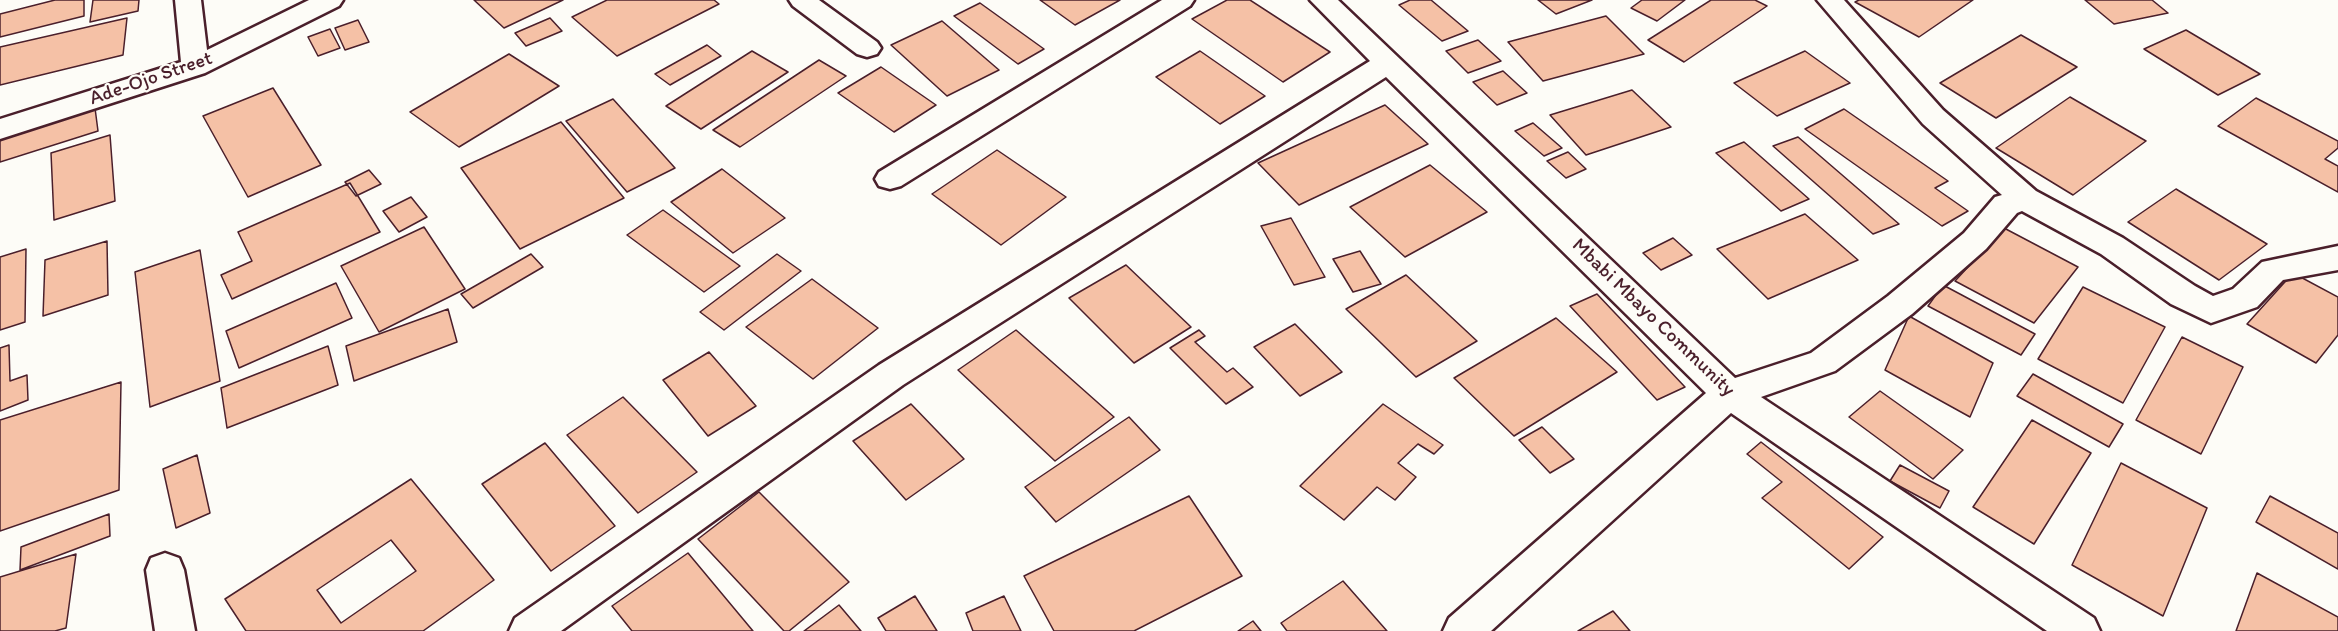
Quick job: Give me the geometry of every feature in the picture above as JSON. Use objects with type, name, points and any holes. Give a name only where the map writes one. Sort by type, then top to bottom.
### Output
[{"type":"street","points":[[188,0],[195,67]]},
{"type":"street","name":"Ade-Ojo Street","points":[[0,129],[195,67],[330,0]]},
{"type":"street","points":[[802,0],[867,48]]},
{"type":"street","points":[[890,179],[1181,0]]},
{"type":"street","name":"Mbabi Mbayo Community","points":[[1323,0],[1729,394],[2080,631]]},
{"type":"street","points":[[1830,0],[1933,117],[2025,199],[2112,246],[2183,295],[2211,310],[2245,298],[2273,270],[2338,258]]},
{"type":"street","points":[[529,631],[891,375],[1389,62]]},
{"type":"street","points":[[1462,631],[1729,394],[1823,362],[1908,298],[1975,241],[2006,205],[2025,199]]},
{"type":"street","points":[[165,570],[174,631]]},
{"type":"building","points":[[55,0],[84,0],[84,16],[0,37],[0,14]]},
{"type":"building","points":[[93,0],[139,0],[138,11],[90,22]]},
{"type":"building","points":[[474,0],[563,0],[504,28]]},
{"type":"building","points":[[607,0],[714,0],[719,4],[617,56],[572,17]]},
{"type":"building","points":[[1040,0],[1120,0],[1075,25]]},
{"type":"building","points":[[1227,0],[1250,0],[1330,52],[1283,82],[1192,19]]},
{"type":"building","points":[[1410,0],[1431,0],[1468,31],[1442,41],[1399,5]]},
{"type":"building","points":[[1538,0],[1592,0],[1556,14]]},
{"type":"building","points":[[1642,0],[1685,0],[1657,21],[1631,8]]},
{"type":"building","points":[[1711,0],[1755,0],[1767,6],[1684,62],[1648,40]]},
{"type":"building","points":[[1859,0],[1973,0],[1919,37],[1855,2]]},
{"type":"building","points":[[2085,0],[2152,0],[2168,13],[2114,24]]},
{"type":"building","points":[[980,3],[1044,49],[1018,64],[954,16]]},
{"type":"building","points":[[1606,16],[1644,54],[1543,81],[1508,42]]},
{"type":"building","points":[[127,18],[123,55],[0,85],[0,47]]},
{"type":"building","points":[[550,18],[562,31],[526,46],[515,33]]},
{"type":"building","points":[[358,20],[369,42],[345,50],[335,28]]},
{"type":"building","points":[[942,21],[999,70],[947,96],[891,45]]},
{"type":"building","points":[[330,29],[340,48],[318,56],[308,37]]},
{"type":"building","points":[[2186,30],[2260,74],[2218,95],[2144,49]]},
{"type":"building","points":[[2021,35],[2077,67],[1996,118],[1940,83]]},
{"type":"building","points":[[1478,40],[1501,61],[1468,73],[1446,51]]},
{"type":"building","points":[[707,45],[721,56],[670,85],[655,74]]},
{"type":"building","points":[[752,51],[788,72],[701,129],[666,106]]},
{"type":"building","points":[[1200,51],[1265,96],[1220,124],[1156,77]]},
{"type":"building","points":[[1805,51],[1850,83],[1777,116],[1734,83]]},
{"type":"building","points":[[509,54],[559,86],[459,147],[410,112]]},
{"type":"building","points":[[819,60],[846,76],[740,147],[713,130]]},
{"type":"building","points":[[881,67],[936,105],[894,132],[838,93]]},
{"type":"building","points":[[1503,71],[1527,93],[1497,105],[1473,82]]},
{"type":"building","points":[[273,88],[321,165],[248,197],[203,116]]},
{"type":"building","points":[[1632,90],[1671,127],[1586,155],[1550,115]]},
{"type":"building","points":[[2070,97],[2146,141],[2073,195],[1996,148]]},
{"type":"building","points":[[2256,98],[2338,141],[2338,148],[2325,159],[2338,166],[2338,192],[2218,126]]},
{"type":"building","points":[[613,99],[675,168],[627,192],[566,121]]},
{"type":"building","points":[[1385,105],[1428,144],[1299,205],[1258,163]]},
{"type":"building","points":[[95,108],[98,131],[0,162],[0,137]]},
{"type":"building","points":[[1844,109],[1948,181],[1935,188],[1968,211],[1942,226],[1805,129]]},
{"type":"building","points":[[561,122],[624,198],[520,249],[461,168]]},
{"type":"building","points":[[1533,123],[1562,148],[1544,156],[1515,131]]},
{"type":"building","points":[[110,135],[115,201],[54,220],[51,153]]},
{"type":"building","points":[[1798,137],[1899,224],[1873,234],[1773,146]]},
{"type":"building","points":[[1744,142],[1809,199],[1781,211],[1716,153]]},
{"type":"building","points":[[997,150],[1066,197],[1001,245],[932,194]]},
{"type":"building","points":[[1568,152],[1586,169],[1566,178],[1547,161]]},
{"type":"building","points":[[1430,165],[1487,212],[1405,257],[1350,207]]},
{"type":"building","points":[[722,169],[785,218],[733,253],[671,202]]},
{"type":"building","points":[[369,170],[381,184],[356,196],[345,182]]},
{"type":"building","points":[[350,183],[380,232],[232,299],[221,275],[252,261],[238,232]]},
{"type":"building","points":[[2176,189],[2267,244],[2219,280],[2128,222]]},
{"type":"building","points":[[411,197],[427,217],[399,232],[383,211]]},
{"type":"building","points":[[663,210],[740,266],[704,292],[627,235]]},
{"type":"building","points":[[1805,214],[1858,260],[1768,299],[1717,249]]},
{"type":"building","points":[[1291,218],[1325,277],[1294,285],[1261,226]]},
{"type":"building","points":[[424,227],[465,289],[379,332],[341,266]]},
{"type":"building","points":[[2004,228],[2078,267],[2034,323],[1955,281]]},
{"type":"building","points":[[1673,238],[1692,255],[1661,270],[1643,253]]},
{"type":"building","points":[[107,241],[108,295],[43,316],[45,260]]},
{"type":"building","points":[[26,249],[25,322],[0,330],[0,257]]},
{"type":"building","points":[[200,250],[220,381],[150,407],[135,272]]},
{"type":"building","points":[[1360,251],[1381,284],[1353,292],[1333,259]]},
{"type":"building","points":[[531,254],[543,267],[473,308],[461,294]]},
{"type":"building","points":[[777,254],[801,271],[724,330],[700,312]]},
{"type":"building","points":[[1126,265],[1191,327],[1134,363],[1069,298]]},
{"type":"building","points":[[2293,273],[2338,297],[2338,335],[2316,363],[2247,324]]},
{"type":"building","points":[[1406,275],[1477,341],[1416,377],[1346,309]]},
{"type":"building","points":[[812,279],[878,328],[813,379],[746,327]]},
{"type":"building","points":[[336,283],[352,318],[239,368],[226,331]]},
{"type":"building","points":[[1943,285],[2035,334],[2021,355],[1928,306]]},
{"type":"building","points":[[2083,287],[2165,327],[2123,403],[2038,359]]},
{"type":"building","points":[[1597,294],[1685,387],[1657,400],[1570,306]]},
{"type":"building","points":[[448,309],[457,342],[354,381],[346,346]]},
{"type":"building","points":[[1909,316],[1993,363],[1970,417],[1885,370]]},
{"type":"building","points":[[1556,318],[1617,372],[1514,436],[1454,378]]},
{"type":"building","points":[[1295,324],[1342,372],[1300,396],[1254,347]]},
{"type":"building","points":[[1016,330],[1114,417],[1055,461],[958,370]]},
{"type":"building","points":[[1199,330],[1205,336],[1195,342],[1227,372],[1233,368],[1253,387],[1226,404],[1170,348]]},
{"type":"building","points":[[2182,337],[2243,367],[2201,454],[2136,420]]},
{"type":"building","points":[[9,345],[10,381],[27,375],[28,400],[0,411],[0,348]]},
{"type":"building","points":[[328,346],[338,385],[227,428],[221,388]]},
{"type":"building","points":[[709,352],[756,406],[708,436],[663,380]]},
{"type":"building","points":[[2033,374],[2123,424],[2109,447],[2017,396]]},
{"type":"building","points":[[121,382],[119,490],[0,531],[0,420]]},
{"type":"building","points":[[1880,391],[1963,450],[1933,479],[1849,417]]},
{"type":"building","points":[[623,397],[697,472],[638,513],[567,435]]},
{"type":"building","points":[[911,404],[964,459],[906,500],[853,441]]},
{"type":"building","points":[[1383,404],[1443,445],[1434,454],[1418,444],[1398,463],[1416,477],[1395,500],[1377,487],[1344,520],[1300,486]]},
{"type":"building","points":[[1129,417],[1160,450],[1056,522],[1025,487]]},
{"type":"building","points":[[2032,420],[2091,453],[2034,544],[1973,507]]},
{"type":"building","points":[[1542,427],[1574,459],[1550,473],[1519,440]]},
{"type":"building","points":[[1761,442],[1883,537],[1849,569],[1762,498],[1782,482],[1747,454]]},
{"type":"building","points":[[545,443],[615,526],[551,571],[482,484]]},
{"type":"building","points":[[197,455],[210,513],[176,528],[163,469]]},
{"type":"building","points":[[2121,463],[2207,508],[2163,616],[2072,565]]},
{"type":"building","points":[[1900,465],[1949,491],[1940,508],[1890,481]]},
{"type":"building","points":[[411,479],[494,580],[423,631],[246,631],[225,599]],"holes":[[[391,540],[416,571],[341,623],[317,590]]]},
{"type":"building","points":[[759,492],[849,582],[789,631],[784,631],[698,539]]},
{"type":"building","points":[[1189,496],[1242,576],[1134,631],[1054,631],[1024,576]]},
{"type":"building","points":[[2270,496],[2338,533],[2338,569],[2256,522]]},
{"type":"building","points":[[109,514],[110,536],[20,570],[21,547]]},
{"type":"building","points":[[688,553],[753,631],[632,631],[612,606]]},
{"type":"building","points":[[76,554],[66,628],[55,631],[0,631],[0,577]]},
{"type":"building","points":[[2257,573],[2338,617],[2338,631],[2236,631]]},
{"type":"building","points":[[1343,581],[1387,631],[1287,631],[1281,623]]},
{"type":"building","points":[[915,596],[937,631],[886,631],[878,618]]},
{"type":"building","points":[[1004,596],[1021,631],[973,631],[966,613]]},
{"type":"building","points":[[839,605],[861,631],[804,631]]},
{"type":"building","points":[[1613,611],[1630,631],[1578,631]]},
{"type":"building","points":[[1253,621],[1261,631],[1238,631]]}]
